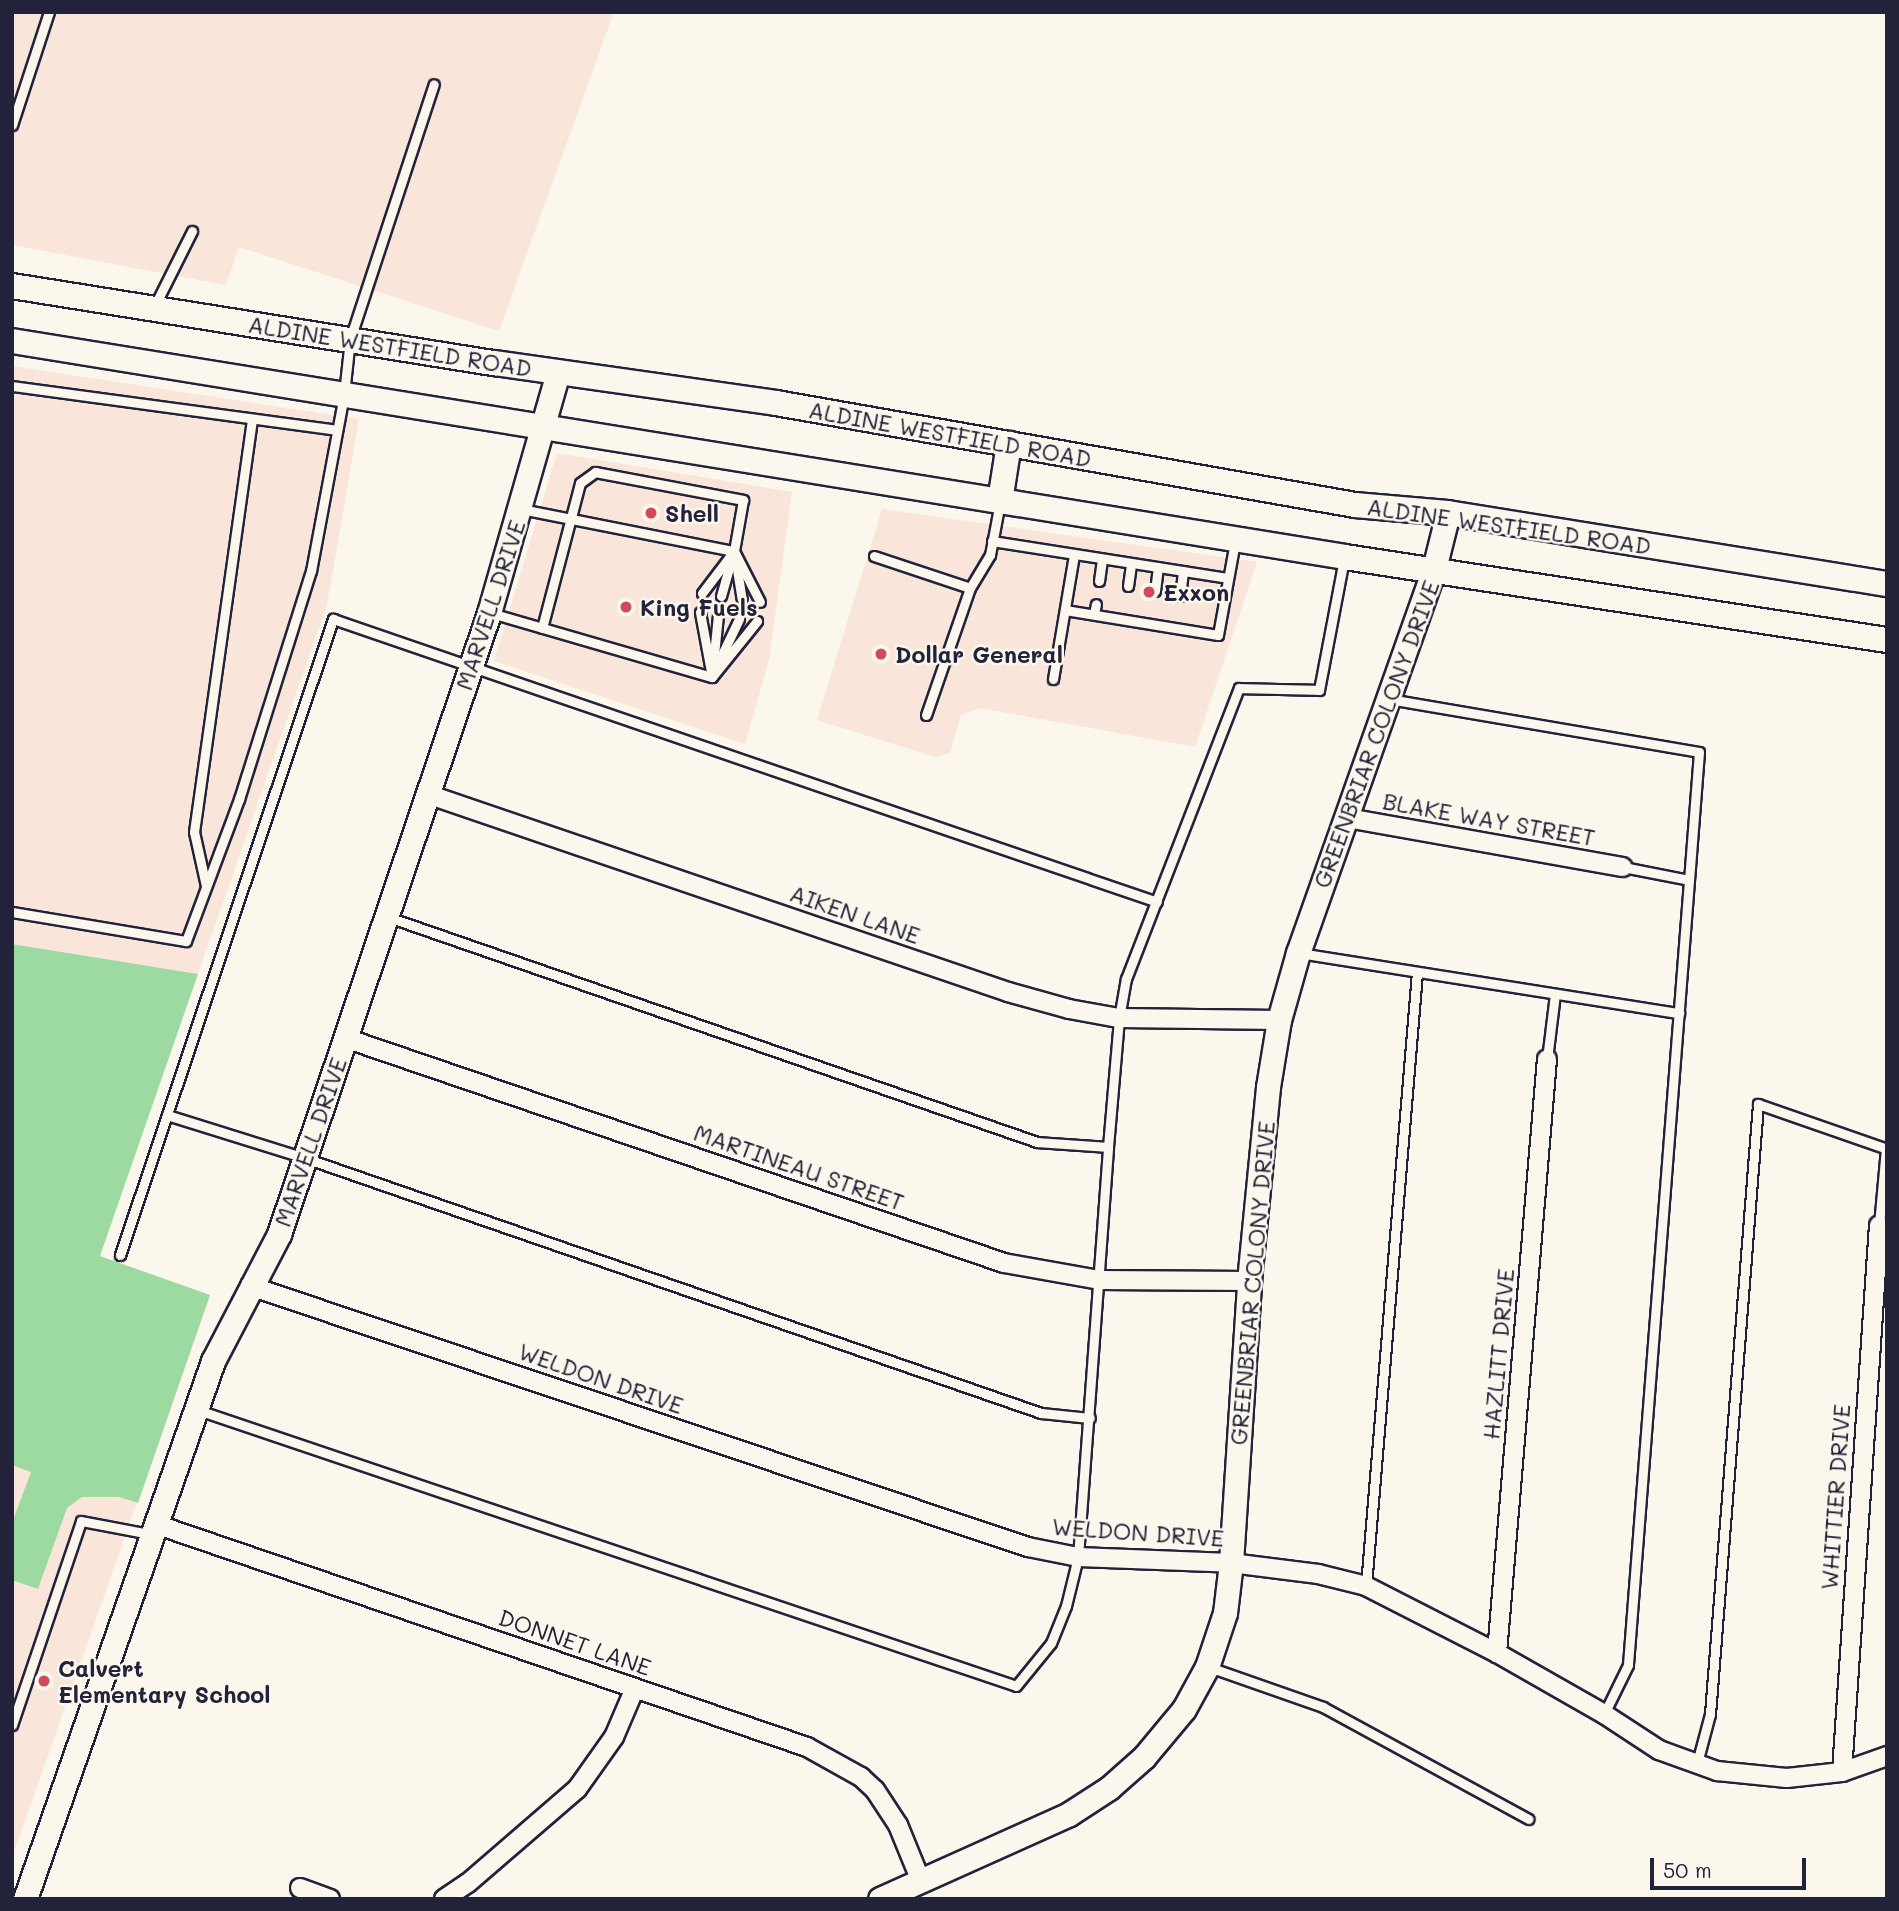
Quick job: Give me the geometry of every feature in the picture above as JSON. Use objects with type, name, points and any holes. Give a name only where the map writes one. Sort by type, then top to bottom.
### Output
[{"type":"main road","name":"ALDINE WESTFIELD ROAD","points":[[12,286],[558,372],[776,403],[1355,505],[1448,513],[1887,584]]},
{"type":"main road","points":[[12,341],[1345,557],[1887,640]]},
{"type":"main road","points":[[1000,500],[1009,444]]},
{"type":"street","name":"MARVELL DRIVE","points":[[25,1899],[213,1360],[279,1234],[489,613],[521,509],[558,372]]},
{"type":"street","name":"GREENBRIAR COLONY DRIVE","points":[[880,1899],[1069,1814],[1110,1788],[1144,1757],[1184,1709],[1207,1667],[1225,1613],[1231,1563],[1249,1281],[1268,1087],[1279,1020],[1298,953],[1434,569],[1448,513]]},
{"type":"street","name":"AIKEN LANE","points":[[427,794],[1008,992],[1069,1009],[1119,1018],[1279,1020]]},
{"type":"street","name":"BLAKE WAY STREET","points":[[1347,818],[1623,867]]},
{"type":"street","name":"MARTINEAU STREET","points":[[345,1038],[1004,1263],[1099,1280],[1249,1281]]},
{"type":"street","name":"HAZLITT DRIVE","points":[[1497,1654],[1548,1059]]},
{"type":"street","name":"WHITTIER DRIVE","points":[[1842,1772],[1879,1225]]},
{"type":"street","name":"WELDON DRIVE","points":[[250,1286],[1028,1547],[1078,1557],[1231,1563],[1318,1574],[1366,1586],[1497,1654],[1604,1714],[1659,1750],[1717,1770],[1787,1778],[1842,1772],[1887,1756]]},
{"type":"street","name":"DONNET LANE","points":[[153,1529],[807,1747],[860,1777],[887,1807],[920,1879]]},
{"type":"street","points":[[444,1899],[468,1883],[577,1789],[614,1737],[635,1688]]},
{"type":"street","points":[[300,1888],[330,1899]]},
{"type":"lane","points":[[12,125],[49,12]]},
{"type":"lane","points":[[12,912],[186,941],[239,799],[311,571],[344,394],[350,339],[434,83]]},
{"type":"lane","points":[[153,308],[192,231]]},
{"type":"lane","points":[[12,386],[337,430]]},
{"type":"lane","points":[[206,887],[194,832],[252,420]]},
{"type":"lane","points":[[541,628],[580,483],[595,472],[743,500],[734,551],[720,596]]},
{"type":"lane","points":[[926,715],[970,588],[990,555],[1000,500]]},
{"type":"lane","points":[[521,509],[734,551]]},
{"type":"lane","points":[[1065,610],[1124,614],[1175,623],[1217,635],[1236,539]]},
{"type":"lane","points":[[992,541],[1227,578]]},
{"type":"lane","points":[[702,593],[734,551]]},
{"type":"lane","points":[[734,551],[742,599]]},
{"type":"lane","points":[[734,551],[760,602]]},
{"type":"lane","points":[[1053,679],[1074,555]]},
{"type":"lane","points":[[874,556],[970,588]]},
{"type":"lane","points":[[197,1409],[1016,1686],[1051,1643],[1066,1606],[1078,1557],[1108,1147],[1119,1018],[1126,979],[1239,688],[1320,690],[1345,557]]},
{"type":"lane","points":[[1099,581],[1102,559]]},
{"type":"lane","points":[[1128,586],[1131,564]]},
{"type":"lane","points":[[1155,591],[1158,568]]},
{"type":"lane","points":[[1180,596],[1184,571]]},
{"type":"lane","points":[[1094,614],[1096,604]]},
{"type":"lane","points":[[699,612],[712,677]]},
{"type":"lane","points":[[489,613],[712,677]]},
{"type":"lane","points":[[712,677],[718,615]]},
{"type":"lane","points":[[120,1255],[333,619],[1157,902]]},
{"type":"lane","points":[[712,677],[739,619]]},
{"type":"lane","points":[[712,677],[757,621]]},
{"type":"lane","points":[[1389,699],[1699,752],[1628,1665],[1604,1714]]},
{"type":"lane","points":[[1623,867],[1689,880]]},
{"type":"lane","points":[[386,916],[1037,1142],[1108,1147]]},
{"type":"lane","points":[[1298,953],[1679,1013]]},
{"type":"lane","points":[[1366,1586],[1417,972]]},
{"type":"lane","points":[[1548,1059],[1555,994]]},
{"type":"lane","points":[[1697,1763],[1710,1714],[1758,1104],[1886,1149],[1879,1225]]},
{"type":"lane","points":[[167,1115],[305,1158],[1041,1413],[1090,1419]]},
{"type":"lane","points":[[12,1725],[81,1521],[153,1529]]},
{"type":"lane","points":[[1207,1667],[1323,1707],[1528,1819]]},
{"type":"shaded area","points":[[12,12],[614,12],[499,331],[239,247],[226,285],[12,245]]},
{"type":"shaded area","points":[[12,366],[359,419],[327,605],[198,974],[12,944]]},
{"type":"shaded area","points":[[557,453],[792,492],[769,660],[745,744],[494,661]]},
{"type":"shaded area","points":[[882,509],[1257,562],[1195,747],[980,708],[961,715],[950,753],[935,757],[817,720]]},
{"type":"shaded area","name":"Calvert Elementary School","points":[[12,1226],[210,1295],[12,1858]]},
{"type":"green space","points":[[12,944],[198,974],[100,1256],[210,1295],[138,1503],[119,1497],[82,1497],[67,1508],[38,1589],[12,1580],[12,1523],[31,1472],[12,1465]]},
{"type":"place","name":"Shell","points":[[651,513]]},
{"type":"place","name":"Exxon","points":[[1149,592]]},
{"type":"place","name":"King Fuels","points":[[626,607]]},
{"type":"place","name":"Dollar General","points":[[881,654]]},
{"type":"place","name":"Calvert Elementary School","points":[[44,1681]]}]
